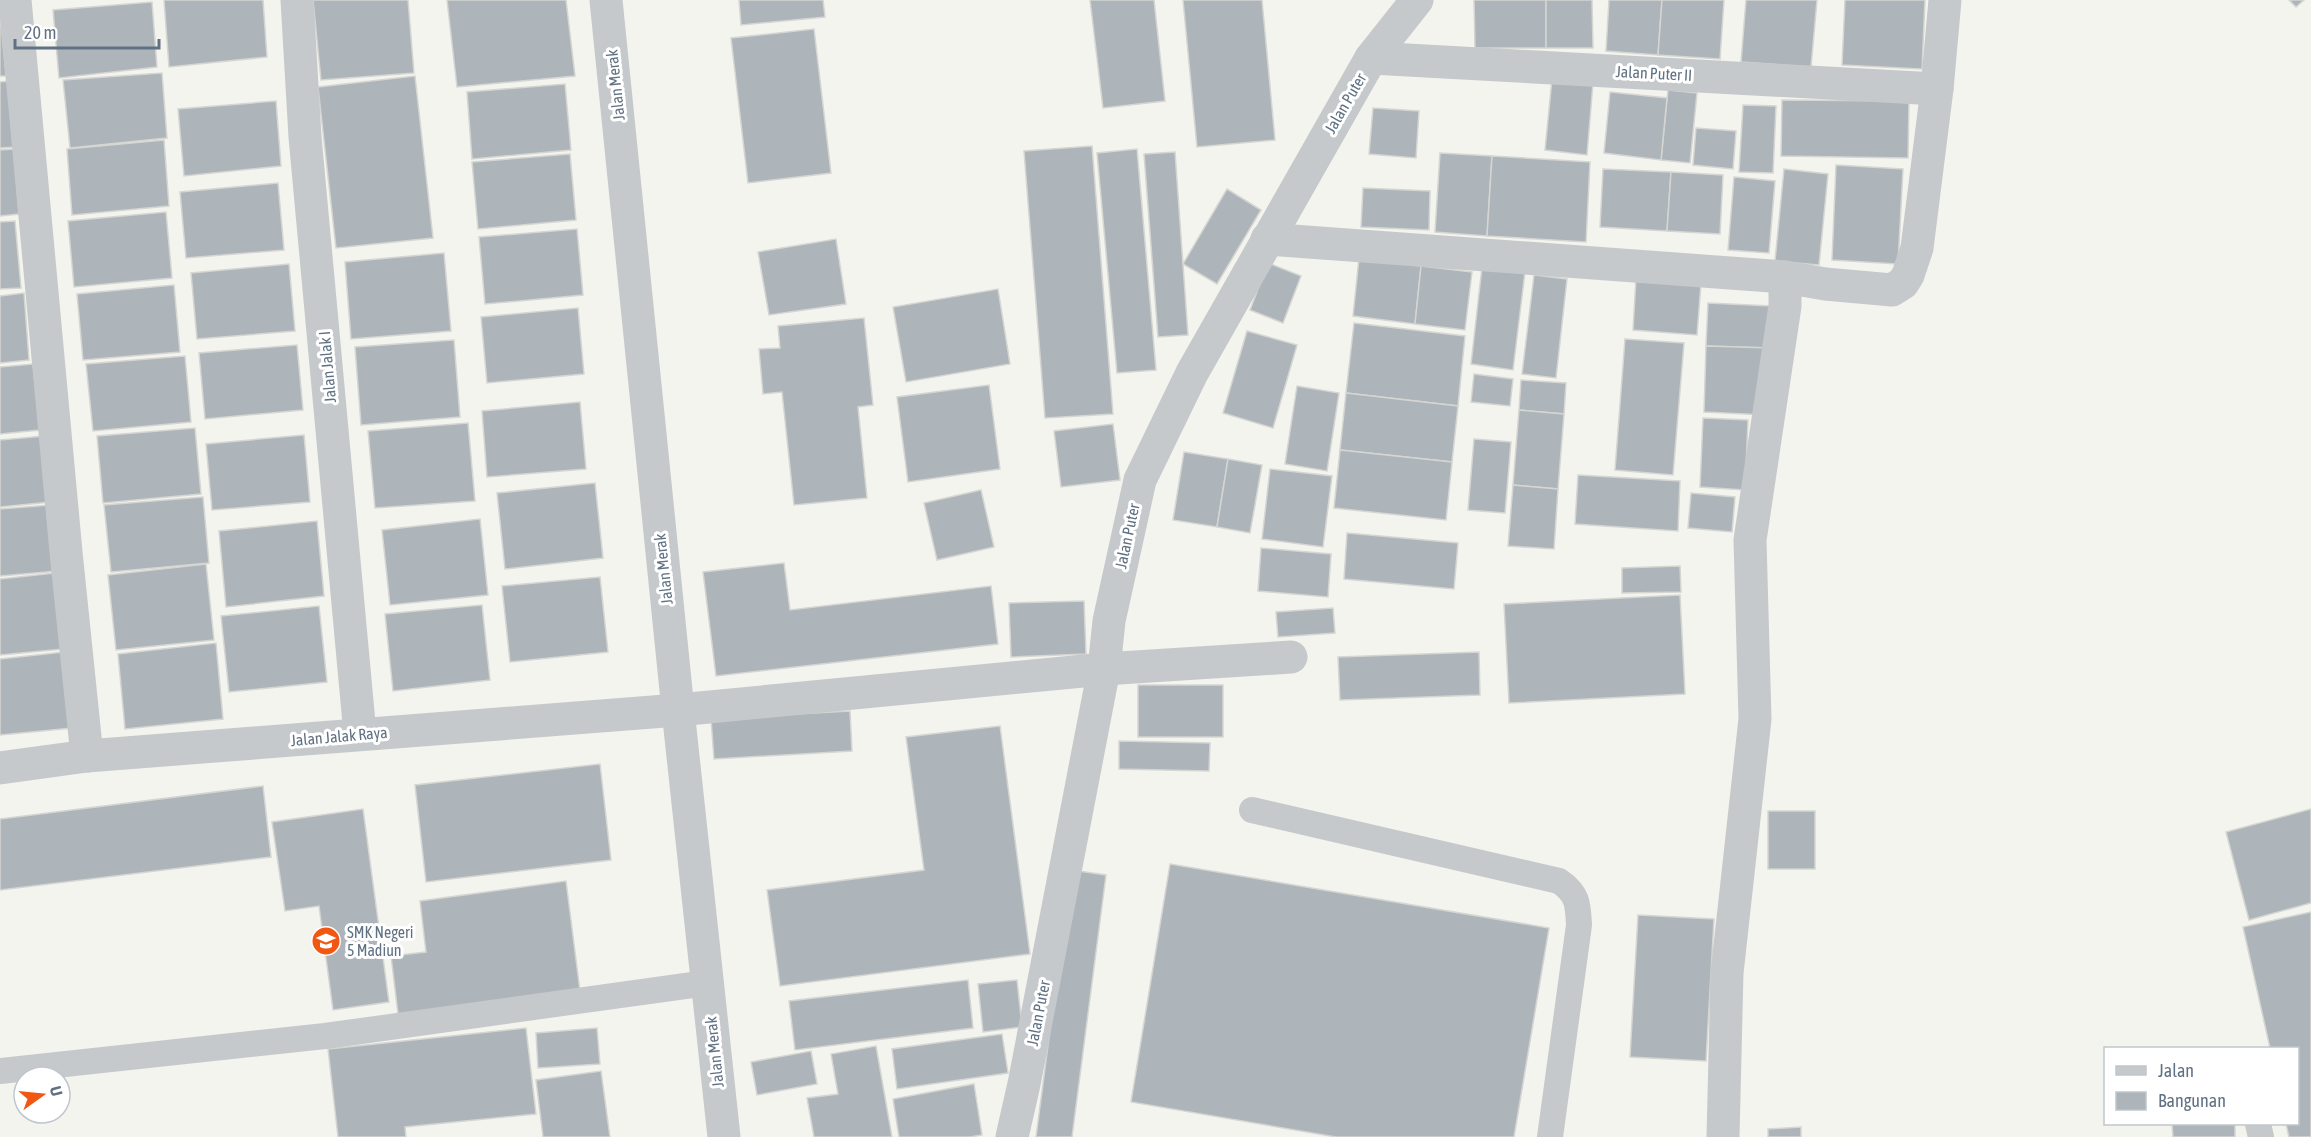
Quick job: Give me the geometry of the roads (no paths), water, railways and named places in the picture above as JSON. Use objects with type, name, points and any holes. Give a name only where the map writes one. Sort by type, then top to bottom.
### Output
[{"type":"street","points":[[15,0],[87,756]]},
{"type":"street","name":"Jalan Jalak I","points":[[297,0],[305,137],[360,734]]},
{"type":"street","name":"Jalan Merak","points":[[606,0],[724,1137]]},
{"type":"street","name":"Jalan Puter","points":[[1012,1137],[1104,669],[1109,621],[1140,480],[1192,373],[1371,58],[1417,0]]},
{"type":"street","points":[[1267,239],[1785,277],[1825,284],[1892,290],[1903,283],[1908,275],[1917,248],[1945,0]]},
{"type":"street","name":"Jalan Puter II","points":[[1371,58],[1936,89]]},
{"type":"street","points":[[1723,1137],[1727,973],[1755,719],[1750,540],[1785,306],[1785,277]]},
{"type":"street","name":"Jalan Jalak Raya","points":[[0,768],[87,756],[678,710],[1104,669],[1291,657]]},
{"type":"lane","points":[[1252,810],[1559,881],[1571,890],[1577,903],[1579,925],[1551,1137]]},
{"type":"lane","points":[[0,1071],[325,1036],[707,983]]},
{"type":"place","name":"SMK Negeri 5 Madiun","points":[[326,941]]}]
